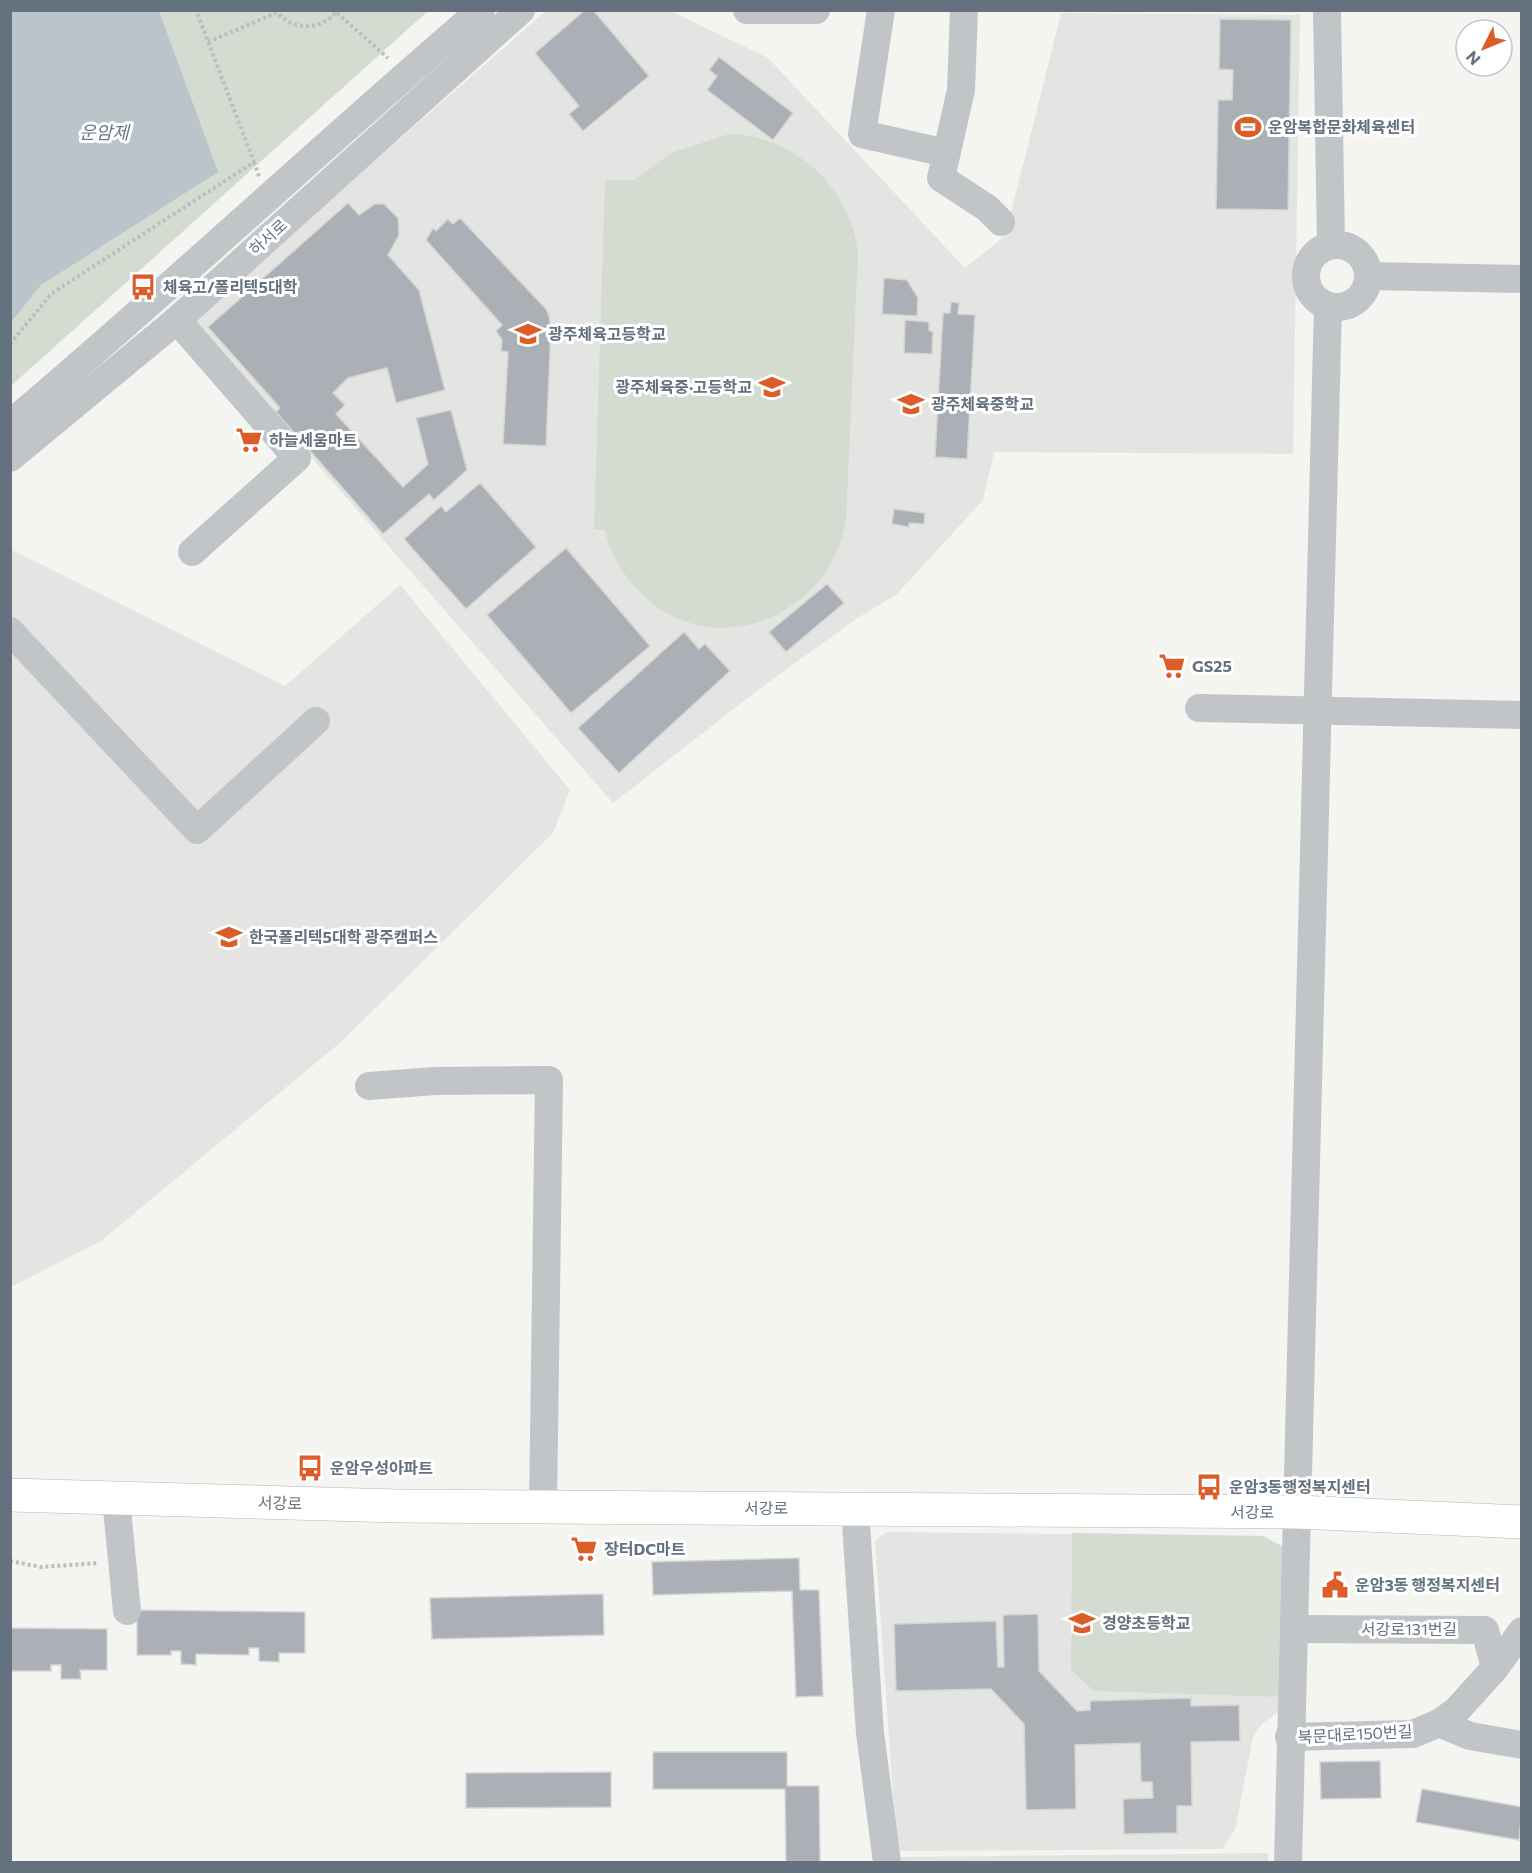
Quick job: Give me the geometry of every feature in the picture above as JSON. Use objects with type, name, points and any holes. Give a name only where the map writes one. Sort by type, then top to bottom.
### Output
[{"type":"main road","name":"서강로","points":[[10,1495],[543,1507],[1297,1512],[1521,1522]]},
{"type":"street","name":"하서로","points":[[10,424],[147,308],[378,99],[482,10]]},
{"type":"street","name":"하서로","points":[[10,458],[177,320],[521,10]]},
{"type":"street","points":[[747,10],[816,10]]},
{"type":"street","points":[[881,10],[862,134],[946,153]]},
{"type":"street","points":[[964,10],[961,90],[941,178],[987,208],[1001,222]]},
{"type":"street","points":[[1327,10],[1331,245]]},
{"type":"street","points":[[1331,245],[1347,246],[1357,251],[1364,259],[1368,276],[1365,290],[1359,299],[1339,308],[1328,306],[1311,294],[1306,272],[1316,253],[1331,245]]},
{"type":"street","points":[[1368,276],[1521,279]]},
{"type":"street","points":[[1288,1863],[1289,1737],[1294,1629],[1328,306]]},
{"type":"street","points":[[177,320],[297,458],[192,552]]},
{"type":"street","points":[[10,631],[197,830],[316,721]]},
{"type":"street","points":[[1199,708],[1521,716]]},
{"type":"street","points":[[369,1086],[435,1081],[549,1080],[543,1507]]},
{"type":"street","points":[[116,1499],[120,1561],[127,1611]]},
{"type":"street","points":[[855,1509],[870,1733],[887,1863]]},
{"type":"street","name":"서강로131번길","points":[[1294,1629],[1485,1630],[1495,1668]]},
{"type":"street","name":"북문대로150번길","points":[[1289,1737],[1413,1734],[1438,1723],[1456,1710],[1495,1668],[1521,1631]]},
{"type":"street","points":[[1438,1723],[1470,1737],[1521,1745]]},
{"type":"path","points":[[10,344],[51,294],[254,162],[196,10]]},
{"type":"path","points":[[208,42],[275,11],[292,25],[304,27],[316,26],[337,12],[388,58]]},
{"type":"path","points":[[10,1561],[41,1567],[120,1561]]},
{"type":"shaded area","points":[[11,11],[428,11],[11,386]]},
{"type":"shaded area","name":"광주체육중·고등학교","points":[[546,11],[671,11],[768,58],[965,268],[1005,236],[1061,13],[1300,15],[1293,454],[994,452],[983,500],[897,594],[856,619],[758,690],[613,803],[192,321]]},
{"type":"shaded area","points":[[729,134],[753,136],[775,144],[796,155],[815,169],[844,207],[853,230],[858,253],[846,521],[835,556],[815,585],[790,607],[760,622],[728,628],[695,624],[663,611],[634,586],[624,573],[612,553],[605,530],[594,529],[605,180],[635,180],[671,153]]},
{"type":"shaded area","name":"한국폴리텍5대학 광주캠퍼스","points":[[10,549],[285,686],[400,585],[570,790],[553,833],[342,1041],[101,1241],[11,1287]]},
{"type":"shaded area","name":"경양초등학교","points":[[886,1532],[1263,1536],[1287,1549],[1278,1712],[1262,1724],[1253,1737],[1235,1830],[1222,1849],[897,1851],[875,1541]]},
{"type":"shaded area","points":[[1072,1533],[1263,1536],[1287,1549],[1283,1697],[1094,1691],[1071,1670]]},
{"type":"shaded area","points":[[1268,1853],[1268,1862],[898,1862],[898,1857]]},
{"type":"water","name":"운암제","points":[[11,10],[159,11],[218,172],[41,285],[11,322]]},
{"type":"building","points":[[585,10],[593,10],[649,76],[583,131],[569,114],[579,106],[535,53]]},
{"type":"building","points":[[1220,19],[1291,20],[1288,210],[1216,209],[1218,100],[1232,100],[1233,70],[1219,69]]},
{"type":"building","points":[[719,57],[793,113],[773,140],[707,90],[717,76],[709,70]]},
{"type":"building","points":[[348,203],[359,215],[375,204],[384,204],[398,218],[399,235],[388,255],[419,290],[445,390],[396,403],[387,368],[348,378],[333,393],[345,405],[336,414],[403,487],[428,464],[416,418],[451,410],[467,470],[434,500],[429,494],[383,534],[276,412],[280,408],[208,327]]},
{"type":"building","points":[[460,218],[546,309],[549,316],[551,328],[546,446],[503,444],[508,352],[501,351],[502,340],[496,331],[502,325],[426,240],[433,228],[436,231],[448,219],[453,224]]},
{"type":"building","points":[[884,278],[907,280],[918,298],[917,316],[882,314]]},
{"type":"building","points":[[951,302],[959,303],[958,314],[975,315],[967,459],[935,457],[943,313],[950,313]]},
{"type":"building","points":[[905,320],[929,322],[929,330],[933,332],[932,354],[904,353]]},
{"type":"building","points":[[480,483],[536,547],[466,609],[404,539],[441,506],[446,512]]},
{"type":"building","points":[[894,509],[925,513],[924,524],[909,523],[909,527],[892,524]]},
{"type":"building","points":[[566,548],[650,646],[571,713],[487,615]]},
{"type":"building","points":[[827,584],[844,603],[786,652],[769,632]]},
{"type":"building","points":[[684,632],[699,649],[705,644],[730,671],[619,773],[578,728]]},
{"type":"building","points":[[799,1558],[800,1590],[819,1590],[823,1696],[796,1697],[792,1591],[653,1595],[652,1562]]},
{"type":"building","points":[[603,1594],[604,1635],[432,1639],[430,1598]]},
{"type":"building","points":[[137,1610],[305,1612],[305,1653],[279,1653],[279,1662],[259,1661],[259,1648],[249,1648],[249,1655],[196,1654],[196,1665],[181,1664],[181,1651],[171,1651],[171,1655],[137,1655]]},
{"type":"building","points":[[1038,1614],[1039,1671],[1077,1711],[1090,1710],[1090,1701],[1191,1698],[1191,1706],[1239,1705],[1240,1741],[1191,1742],[1192,1806],[1177,1806],[1177,1833],[1124,1834],[1123,1799],[1153,1798],[1152,1782],[1141,1782],[1140,1743],[1075,1745],[1076,1809],[1026,1810],[1024,1724],[991,1689],[896,1691],[894,1624],[996,1621],[998,1667],[1004,1667],[1003,1615]]},
{"type":"building","points":[[10,1628],[107,1629],[107,1670],[80,1670],[81,1679],[61,1679],[61,1665],[51,1665],[51,1671],[10,1671]]},
{"type":"building","points":[[653,1752],[787,1752],[787,1786],[819,1786],[820,1862],[786,1862],[785,1789],[653,1789]]},
{"type":"building","points":[[1380,1761],[1381,1798],[1321,1799],[1320,1762]]},
{"type":"building","points":[[611,1772],[611,1807],[466,1808],[466,1773]]},
{"type":"building","points":[[1422,1789],[1522,1807],[1519,1840],[1416,1822]]},
{"type":"place","name":"운암복합문화체육센터","points":[[1248,127]]},
{"type":"place","name":"체육고/폴리텍5대학","points":[[143,287]]},
{"type":"place","name":"광주체육고등학교","points":[[528,334]]},
{"type":"place","name":"광주체육중·고등학교","points":[[772,387]]},
{"type":"place","name":"광주체육중학교","points":[[911,404]]},
{"type":"place","name":"하늘세움마트","points":[[249,440]]},
{"type":"place","name":"GS25","points":[[1172,666]]},
{"type":"place","name":"한국폴리텍5대학 광주캠퍼스","points":[[229,937]]},
{"type":"place","name":"운암우성아파트","points":[[310,1468]]},
{"type":"place","name":"운암3동행정복지센터","points":[[1209,1487]]},
{"type":"place","name":"장터DC마트","points":[[584,1549]]},
{"type":"place","name":"운암3동 행정복지센터","points":[[1335,1585]]},
{"type":"place","name":"경양초등학교","points":[[1082,1623]]}]
